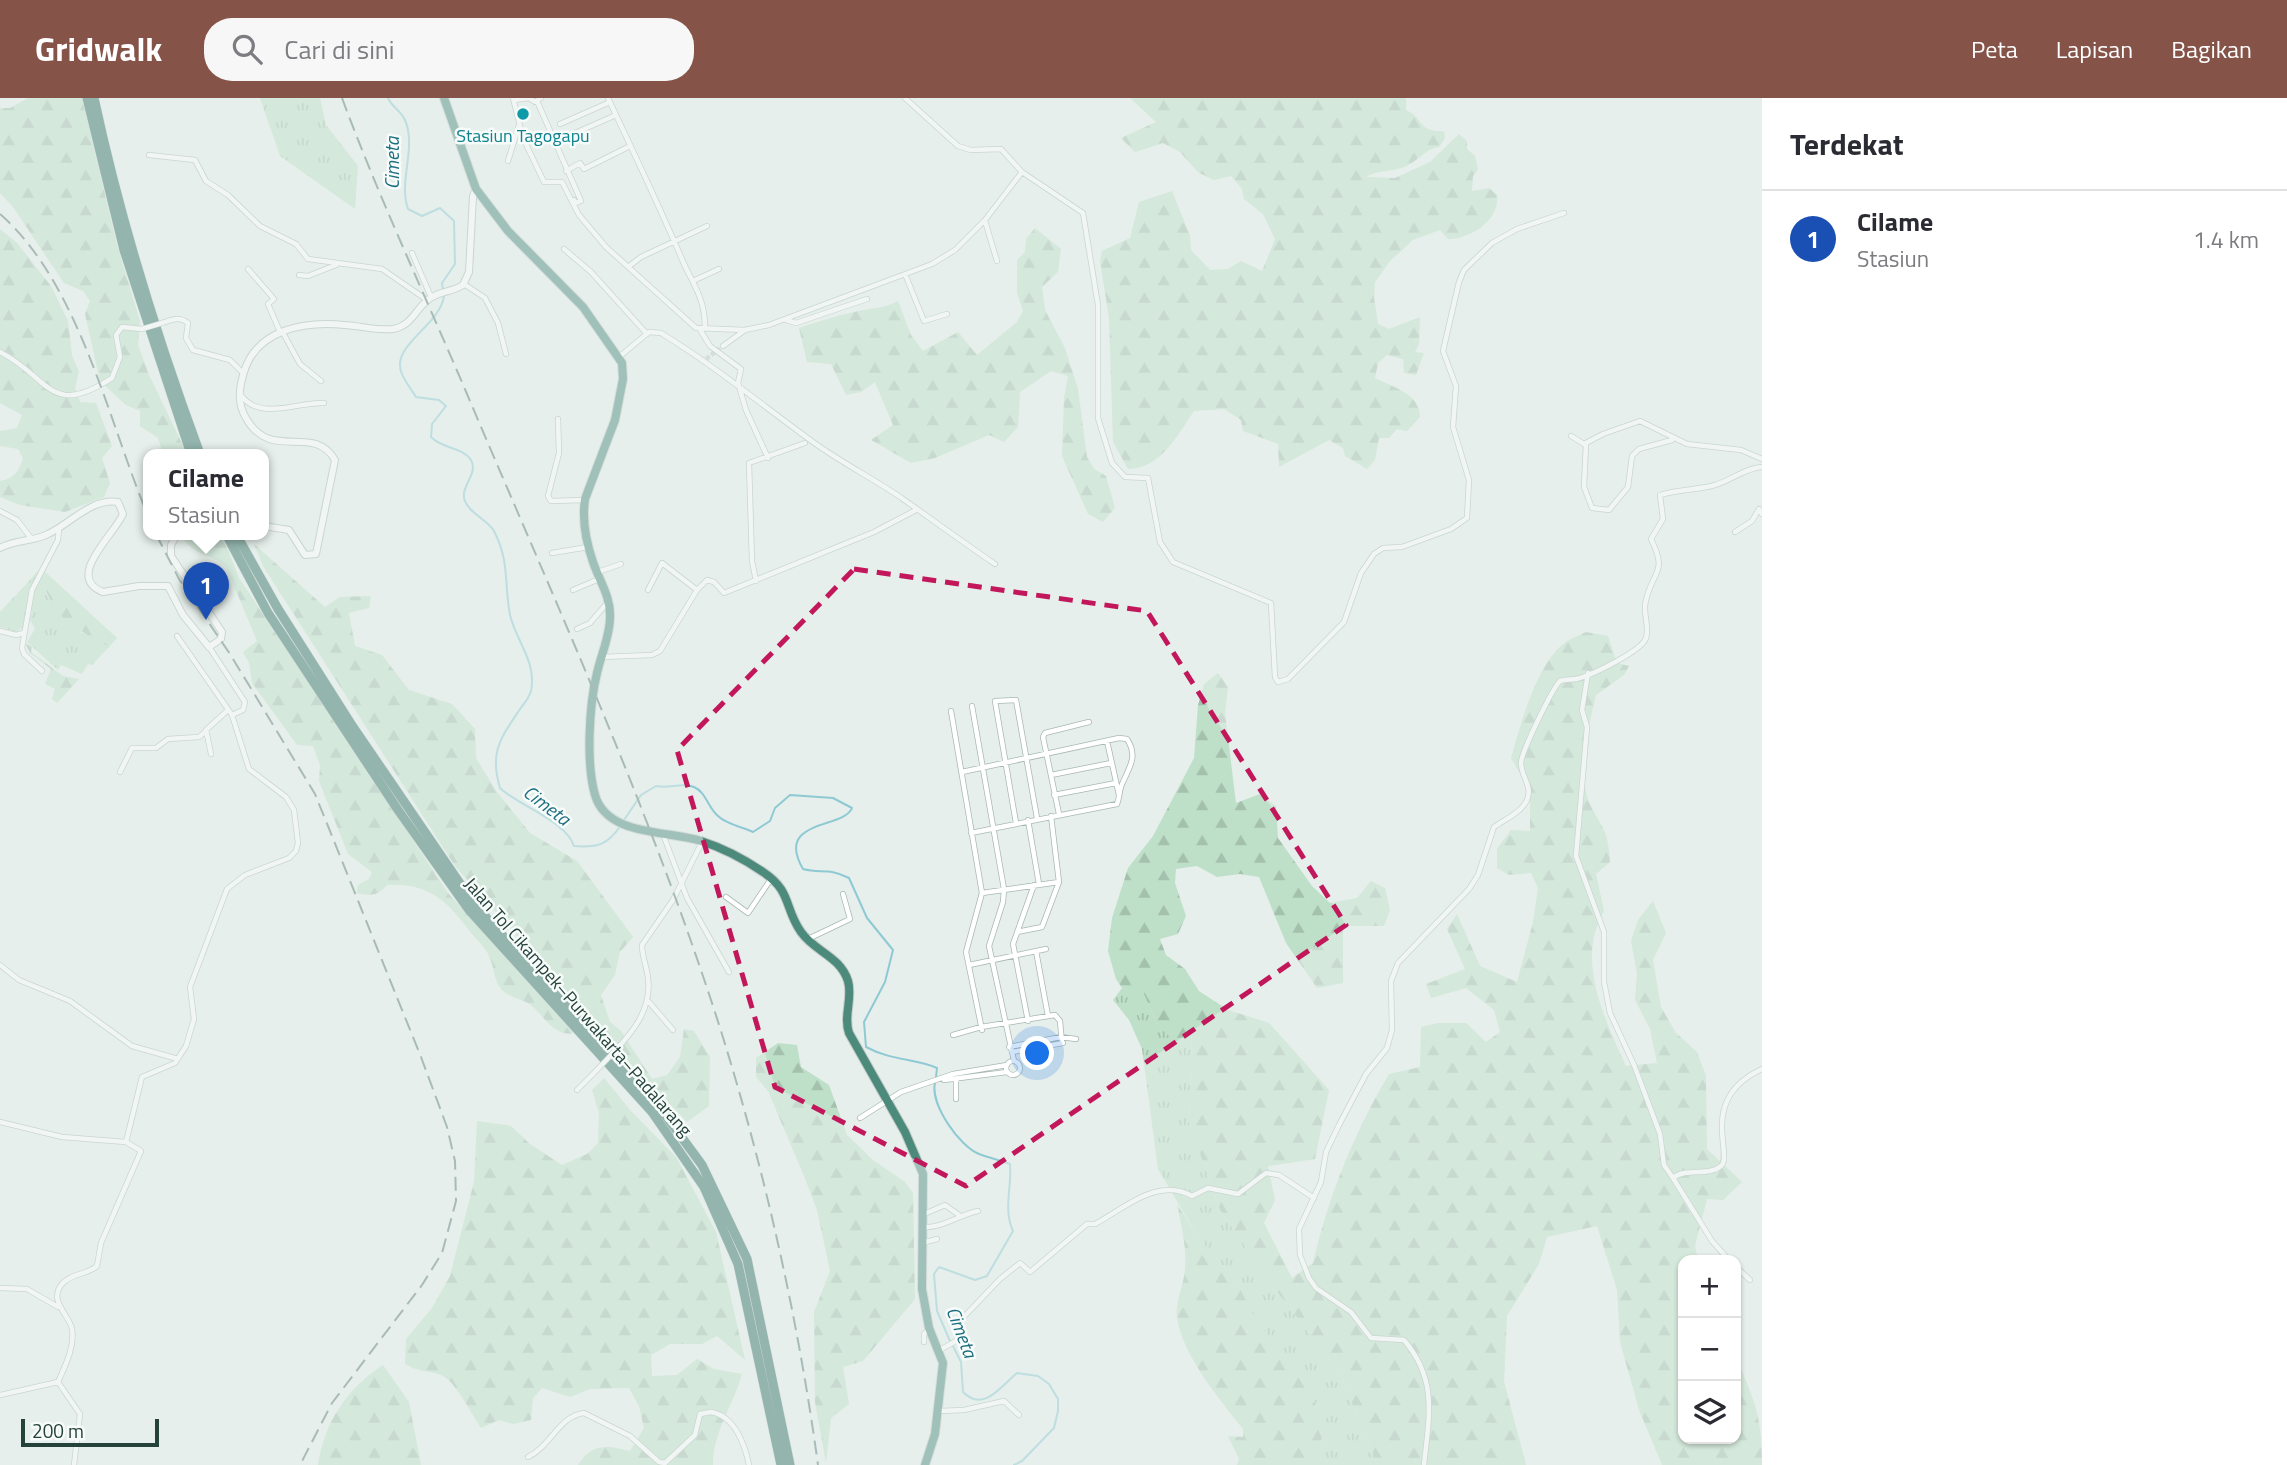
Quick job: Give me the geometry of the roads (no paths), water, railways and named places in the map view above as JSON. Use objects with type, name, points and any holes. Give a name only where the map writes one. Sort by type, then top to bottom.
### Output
[{"type":"highway","points":[[87,98],[124,250],[189,449]]},
{"type":"highway","points":[[94,98],[134,258],[173,382],[198,449]]},
{"type":"highway","points":[[444,98],[476,189],[508,231],[583,307],[619,357],[623,379],[615,420],[584,499],[583,518],[611,618],[592,702],[593,786],[598,803],[616,819],[634,828],[702,841],[740,858],[772,878],[787,895],[796,923],[807,939],[834,959],[845,974],[850,994],[847,1028],[921,1167],[922,1289],[929,1328],[943,1363],[939,1411],[925,1465]]},
{"type":"highway","name":"Jalan Tol Cikampek–Purwakarta–Padalarang","points":[[229,540],[268,613],[398,810],[469,910],[652,1112],[695,1171],[732,1246],[761,1339],[790,1465]]},
{"type":"highway","name":"Jalan Tol Cikampek–Purwakarta–Padalarang","points":[[239,540],[278,609],[351,724],[474,904],[666,1116],[702,1165],[747,1259],[781,1465]]},
{"type":"street","points":[[905,98],[955,144],[971,150],[1001,149],[1022,172],[1074,205],[1085,216],[1098,305],[1098,418],[1112,463],[1118,473],[1125,477],[1148,478],[1160,542],[1173,562],[1271,603],[1275,677],[1278,682],[1288,679],[1344,622],[1361,573],[1374,554],[1383,548],[1402,547],[1451,529],[1467,519],[1469,480],[1453,428],[1456,386],[1443,351],[1459,282],[1473,259],[1492,243],[1517,229],[1564,213]]},
{"type":"street","points":[[566,190],[576,203],[580,202],[539,100],[513,99],[524,141],[544,181],[562,182],[566,190],[579,215],[628,267],[702,328],[745,330],[786,319],[932,264],[956,250],[985,220],[1022,172]]},
{"type":"street","points":[[560,124],[609,100],[701,294],[702,328],[710,346],[740,367],[738,383],[746,411],[768,458]]},
{"type":"street","points":[[565,137],[616,115]]},
{"type":"street","points":[[508,161],[519,125]]},
{"type":"street","points":[[566,171],[580,163],[584,169],[630,146]]},
{"type":"street","points":[[149,155],[195,160],[206,181],[228,195],[260,226],[296,244],[308,259],[382,269],[429,298]]},
{"type":"street","points":[[269,527],[289,530],[305,555],[316,554],[321,541],[335,460],[327,450],[317,445],[264,439],[246,418],[239,391],[257,346],[281,331],[341,324],[394,328],[409,322],[429,298],[464,284],[469,272],[472,201],[476,189]]},
{"type":"street","points":[[985,220],[997,261]]},
{"type":"street","points":[[628,267],[674,240],[707,226]]},
{"type":"street","points":[[564,249],[591,272],[647,334]]},
{"type":"street","points":[[412,253],[429,298]]},
{"type":"street","points":[[299,275],[308,276],[337,265]]},
{"type":"street","points":[[248,269],[274,299],[268,304],[300,364],[321,381]]},
{"type":"street","points":[[695,281],[719,269]]},
{"type":"street","points":[[905,274],[925,322],[947,314]]},
{"type":"street","points":[[464,284],[485,298],[498,323],[506,354]]},
{"type":"street","points":[[786,319],[796,323],[867,299]]},
{"type":"street","points":[[0,352],[24,366],[54,393],[74,397],[112,378],[120,357],[116,335],[122,327],[142,329],[179,318],[187,322],[186,338],[193,350],[230,360],[244,374]]},
{"type":"street","points":[[723,346],[745,330]]},
{"type":"street","points":[[619,357],[647,334],[661,333],[738,383],[759,404],[995,564]]},
{"type":"street","points":[[239,391],[248,403],[258,408],[288,410],[324,403]]},
{"type":"street","points":[[558,419],[559,453],[548,496],[551,501],[561,502],[584,499]]},
{"type":"street","points":[[1571,436],[1579,444],[1586,443],[1640,421],[1673,439],[1696,446],[1741,450],[1762,459]]},
{"type":"street","points":[[1586,443],[1584,487],[1592,508],[1602,511],[1609,510],[1628,487],[1632,456],[1639,449],[1673,439]]},
{"type":"street","points":[[756,581],[752,561],[749,463],[805,443]]},
{"type":"street","points":[[1424,1465],[1428,1389],[1424,1367],[1404,1340],[1371,1338],[1352,1311],[1317,1288],[1308,1278],[1300,1255],[1298,1236],[1302,1219],[1321,1182],[1326,1152],[1339,1125],[1366,1074],[1387,1048],[1392,1030],[1391,981],[1398,963],[1469,889],[1478,875],[1494,827],[1516,813],[1526,801],[1529,793],[1521,766],[1522,750],[1540,721],[1555,687],[1560,681],[1577,679],[1637,650],[1645,640],[1645,600],[1660,568],[1659,555],[1651,539],[1663,519],[1660,495],[1677,489],[1717,484],[1752,468],[1762,467]]},
{"type":"street","points":[[0,548],[41,537],[87,509],[110,501],[120,503],[121,518],[91,561],[91,581],[103,592],[139,586],[169,586],[183,615],[209,647],[245,702],[243,710],[232,715]]},
{"type":"street","points":[[601,657],[652,655],[660,651],[697,590],[710,579],[722,593],[874,532],[916,510]]},
{"type":"street","points":[[1735,532],[1761,510]]},
{"type":"street","points":[[0,511],[17,520],[31,538]]},
{"type":"street","points":[[42,671],[23,652],[25,633],[32,590],[58,540],[58,528]]},
{"type":"street","points":[[174,540],[171,556],[222,632],[220,639],[209,647]]},
{"type":"street","points":[[552,553],[589,547]]},
{"type":"street","points":[[648,590],[663,563],[697,590]]},
{"type":"street","points":[[573,590],[621,565]]},
{"type":"street","points":[[577,629],[590,623],[608,601]]},
{"type":"street","points":[[0,631],[16,635],[25,633]]},
{"type":"street","points":[[126,1142],[142,1077],[178,1060],[194,1028],[190,994],[192,979],[227,889],[245,875],[289,858],[296,851],[298,844],[294,810],[286,797],[249,769],[232,715],[177,636]]},
{"type":"street","points":[[1588,673],[1582,710],[1587,727],[1576,856],[1604,932],[1604,982],[1610,1013],[1660,1134],[1664,1166],[1712,1241],[1725,1255]]},
{"type":"street","points":[[1016,823],[995,701],[1016,700],[1037,818]]},
{"type":"street","points":[[860,1118],[887,1099],[930,1083],[1010,1065],[1011,1049],[989,939],[1003,902],[1004,889],[972,706]]},
{"type":"street","points":[[120,772],[132,748],[156,748],[168,739],[199,737],[228,710]]},
{"type":"street","points":[[951,711],[982,893],[967,945],[982,1028]]},
{"type":"street","points":[[1059,814],[1042,737],[1045,733],[1089,722]]},
{"type":"street","points":[[205,731],[211,754]]},
{"type":"street","points":[[962,772],[1123,737],[1131,750],[1132,765],[1117,804],[971,833]]},
{"type":"street","points":[[1107,741],[1119,795]]},
{"type":"street","points":[[1051,775],[1111,763]]},
{"type":"street","points":[[1054,795],[1116,783]]},
{"type":"street","points":[[1017,932],[1042,927],[1059,882],[1051,816]]},
{"type":"street","points":[[1028,820],[1036,884],[1013,944],[1028,1019]]},
{"type":"street","points":[[663,833],[681,883],[729,972]]},
{"type":"street","points":[[577,1090],[629,1037],[646,1010],[648,975],[642,945],[681,883],[702,841]]},
{"type":"street","points":[[726,897],[748,913],[772,878]]},
{"type":"street","points":[[982,893],[1059,882]]},
{"type":"street","points":[[807,939],[850,919],[843,894]]},
{"type":"street","points":[[969,965],[1046,949]]},
{"type":"street","points":[[1036,951],[1047,1017]]},
{"type":"street","points":[[0,965],[19,980],[69,1001],[132,1046],[178,1060]]},
{"type":"street","points":[[648,1001],[673,1030]]},
{"type":"street","points":[[953,1035],[1005,1022],[1058,1017],[1063,1040]]},
{"type":"street","points":[[1011,1049],[1076,1039]]},
{"type":"street","points":[[1674,1178],[1685,1172],[1712,1170],[1721,1166],[1725,1158],[1721,1134],[1723,1106],[1745,1077],[1762,1069]]},
{"type":"street","points":[[955,1077],[957,1099]]},
{"type":"street","points":[[0,1122],[62,1137],[126,1142],[138,1147],[141,1157],[101,1243],[99,1262],[93,1270],[62,1284],[58,1307]]},
{"type":"street","points":[[940,1350],[961,1338],[959,1322],[1004,1275],[1020,1263],[1030,1272],[1087,1224],[1094,1224],[1147,1193],[1166,1189],[1183,1191],[1192,1196],[1209,1188],[1238,1194],[1266,1173],[1279,1175],[1314,1198]]},
{"type":"street","points":[[921,1216],[945,1205],[959,1215]]},
{"type":"street","points":[[920,1227],[935,1227],[959,1215],[978,1211]]},
{"type":"street","points":[[922,1243],[937,1239]]},
{"type":"street","points":[[1741,1272],[1750,1280]]},
{"type":"street","points":[[0,1288],[27,1289],[58,1307],[72,1328],[69,1359],[58,1382]]},
{"type":"street","points":[[924,1342],[924,1334],[929,1328]]},
{"type":"street","points":[[0,1395],[58,1382]]},
{"type":"street","points":[[58,1382],[80,1414],[74,1465]]},
{"type":"street","points":[[939,1411],[964,1410],[1004,1401],[1019,1415]]},
{"type":"street","points":[[528,1457],[545,1447],[569,1419],[584,1413],[630,1436],[659,1462],[665,1463],[695,1435],[698,1417],[711,1412],[728,1422],[745,1442],[749,1465]]},
{"type":"waterway","name":"Cimeta","points":[[388,98],[405,120],[408,131],[409,153],[405,187],[408,209],[422,216],[440,208],[454,221],[455,264],[442,283],[443,290]]},
{"type":"waterway","name":"Cimeta","points":[[444,296],[441,307],[409,345],[400,364],[403,377],[416,397],[439,400],[446,406],[432,424],[431,437],[471,460],[473,470],[465,491],[465,501],[467,506],[491,527],[499,542],[505,563],[510,615],[529,661],[532,680],[530,694],[507,728],[496,754],[500,788],[552,821],[562,829],[574,846],[601,844],[621,825]]},
{"type":"waterway","name":"Cimeta","points":[[624,820],[641,795],[656,786],[694,787],[721,819],[753,832],[770,821],[775,808],[790,795],[833,798],[852,808],[846,815],[804,833],[797,841],[796,853],[803,869],[830,872],[849,878],[867,918],[893,950],[885,982],[864,1022],[866,1047],[885,1055],[937,1068],[936,1077]]},
{"type":"waterway","name":"Cimeta","points":[[935,1083],[941,1113],[955,1134],[971,1150],[1010,1164],[1008,1206],[1013,1231],[987,1276],[975,1280],[939,1267],[934,1274],[937,1311],[950,1341]]},
{"type":"waterway","name":"Cimeta","points":[[953,1346],[961,1362],[963,1392],[971,1398],[985,1399],[1017,1373],[1038,1376],[1049,1384],[1058,1399],[1054,1428],[1022,1461],[1014,1465]]},
{"type":"tunnel","points":[[706,359],[723,346]]},
{"type":"railway","points":[[342,98],[602,710],[694,950],[737,1084],[766,1192],[801,1355],[818,1465]]},
{"type":"railway","points":[[0,214],[27,243],[51,277],[71,315],[89,355],[143,503]]},
{"type":"railway","points":[[159,540],[179,579],[230,654],[315,794],[421,1057],[447,1127],[455,1161],[456,1201],[442,1253],[422,1285],[332,1403],[300,1465]]},
{"type":"place","name":"Stasiun Tagogapu","points":[[523,114]]},
{"type":"place","name":"Cilame","points":[[206,620]]}]
